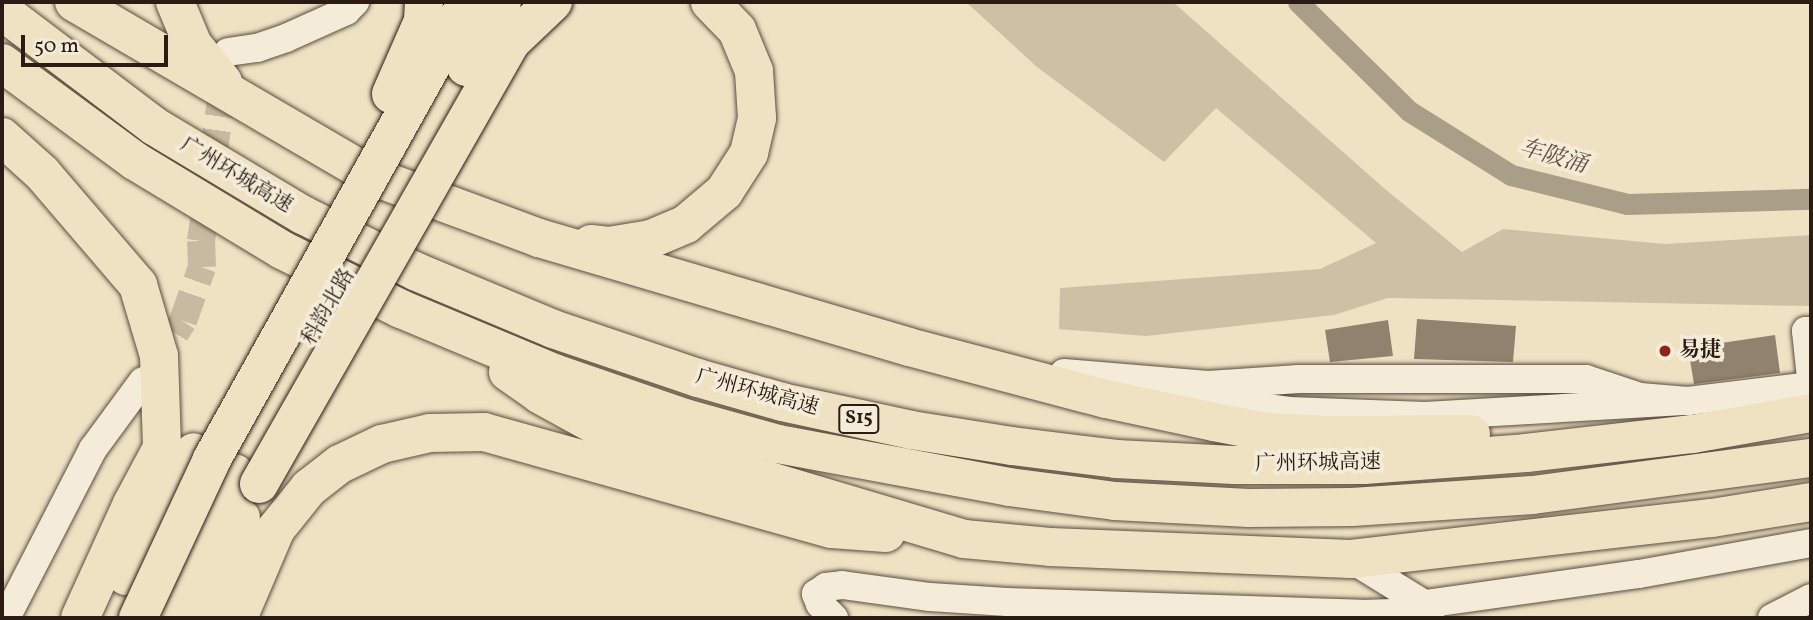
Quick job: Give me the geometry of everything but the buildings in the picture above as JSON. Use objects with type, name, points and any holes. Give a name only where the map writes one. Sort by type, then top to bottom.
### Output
[{"type":"highway","points":[[74,2],[237,100],[374,177],[540,238],[909,346],[1106,399],[1266,432],[1329,435],[1690,417]]},
{"type":"highway","points":[[175,2],[192,45],[237,100]]},
{"type":"highway","points":[[106,618],[138,549],[281,301],[393,91],[423,21],[424,2]]},
{"type":"highway","name":"科韵北路","points":[[138,618],[212,459],[467,2]]},
{"type":"highway","name":"科韵北路","points":[[169,618],[235,473],[502,2]]},
{"type":"highway","points":[[200,618],[235,528],[258,484],[510,41],[554,2]]},
{"type":"highway","points":[[540,238],[609,246],[650,239],[686,224],[723,192],[749,153],[757,118],[754,71],[737,30],[710,2]]},
{"type":"highway","name":"广州环城高速","points":[[2,11],[154,126],[303,215],[417,272],[553,329],[698,378],[782,402],[911,430],[1012,446],[1116,459],[1234,465],[1445,460],[1690,417],[1811,413]]},
{"type":"highway","name":"广州环城高速","points":[[2,63],[135,161],[282,250],[443,327],[554,373],[685,418],[778,444],[921,473],[1115,501],[1249,508],[1447,502],[1546,494],[1811,458]]},
{"type":"highway","points":[[2,137],[42,173],[138,285],[159,356],[162,448],[132,504],[80,618]]},
{"type":"highway","points":[[443,327],[539,394],[597,426],[716,465],[964,539]]},
{"type":"highway","points":[[237,618],[276,529],[309,488],[340,464],[382,444],[430,433],[484,432],[832,529],[1049,547],[1352,559],[1712,519],[1811,502]]},
{"type":"street","points":[[228,52],[257,48],[286,38],[346,11],[355,2]]},
{"type":"street","points":[[1811,331],[1806,331],[1811,378]]},
{"type":"street","points":[[909,346],[1100,378],[1195,399],[1343,415],[1690,417],[1811,386]]},
{"type":"street","points":[[6,618],[93,449],[143,382]]},
{"type":"street","points":[[834,618],[820,604],[817,594],[826,587],[842,585],[930,597],[1007,602],[1361,614],[1434,611],[1811,543]]},
{"type":"street","points":[[1352,559],[1434,611]]},
{"type":"street","points":[[1772,618],[1811,597]]},
{"type":"street","points":[[1167,618],[1195,618]]},
{"type":"shaded area","points":[[966,2],[1173,2],[1385,189],[1462,252],[1503,229],[1665,244],[1811,235],[1811,306],[1388,298],[1334,315],[1146,336],[1059,329],[1060,288],[1320,269],[1376,243],[1216,108],[1164,162],[1037,67]]},
{"type":"waterway","name":"车陂涌","points":[[1298,2],[1409,111],[1511,175],[1627,204],[1811,199]]},
{"type":"tunnel","points":[[152,368],[183,321],[202,267],[201,241],[225,72]]},
{"type":"place","name":"易捷","points":[[1665,351]]}]
